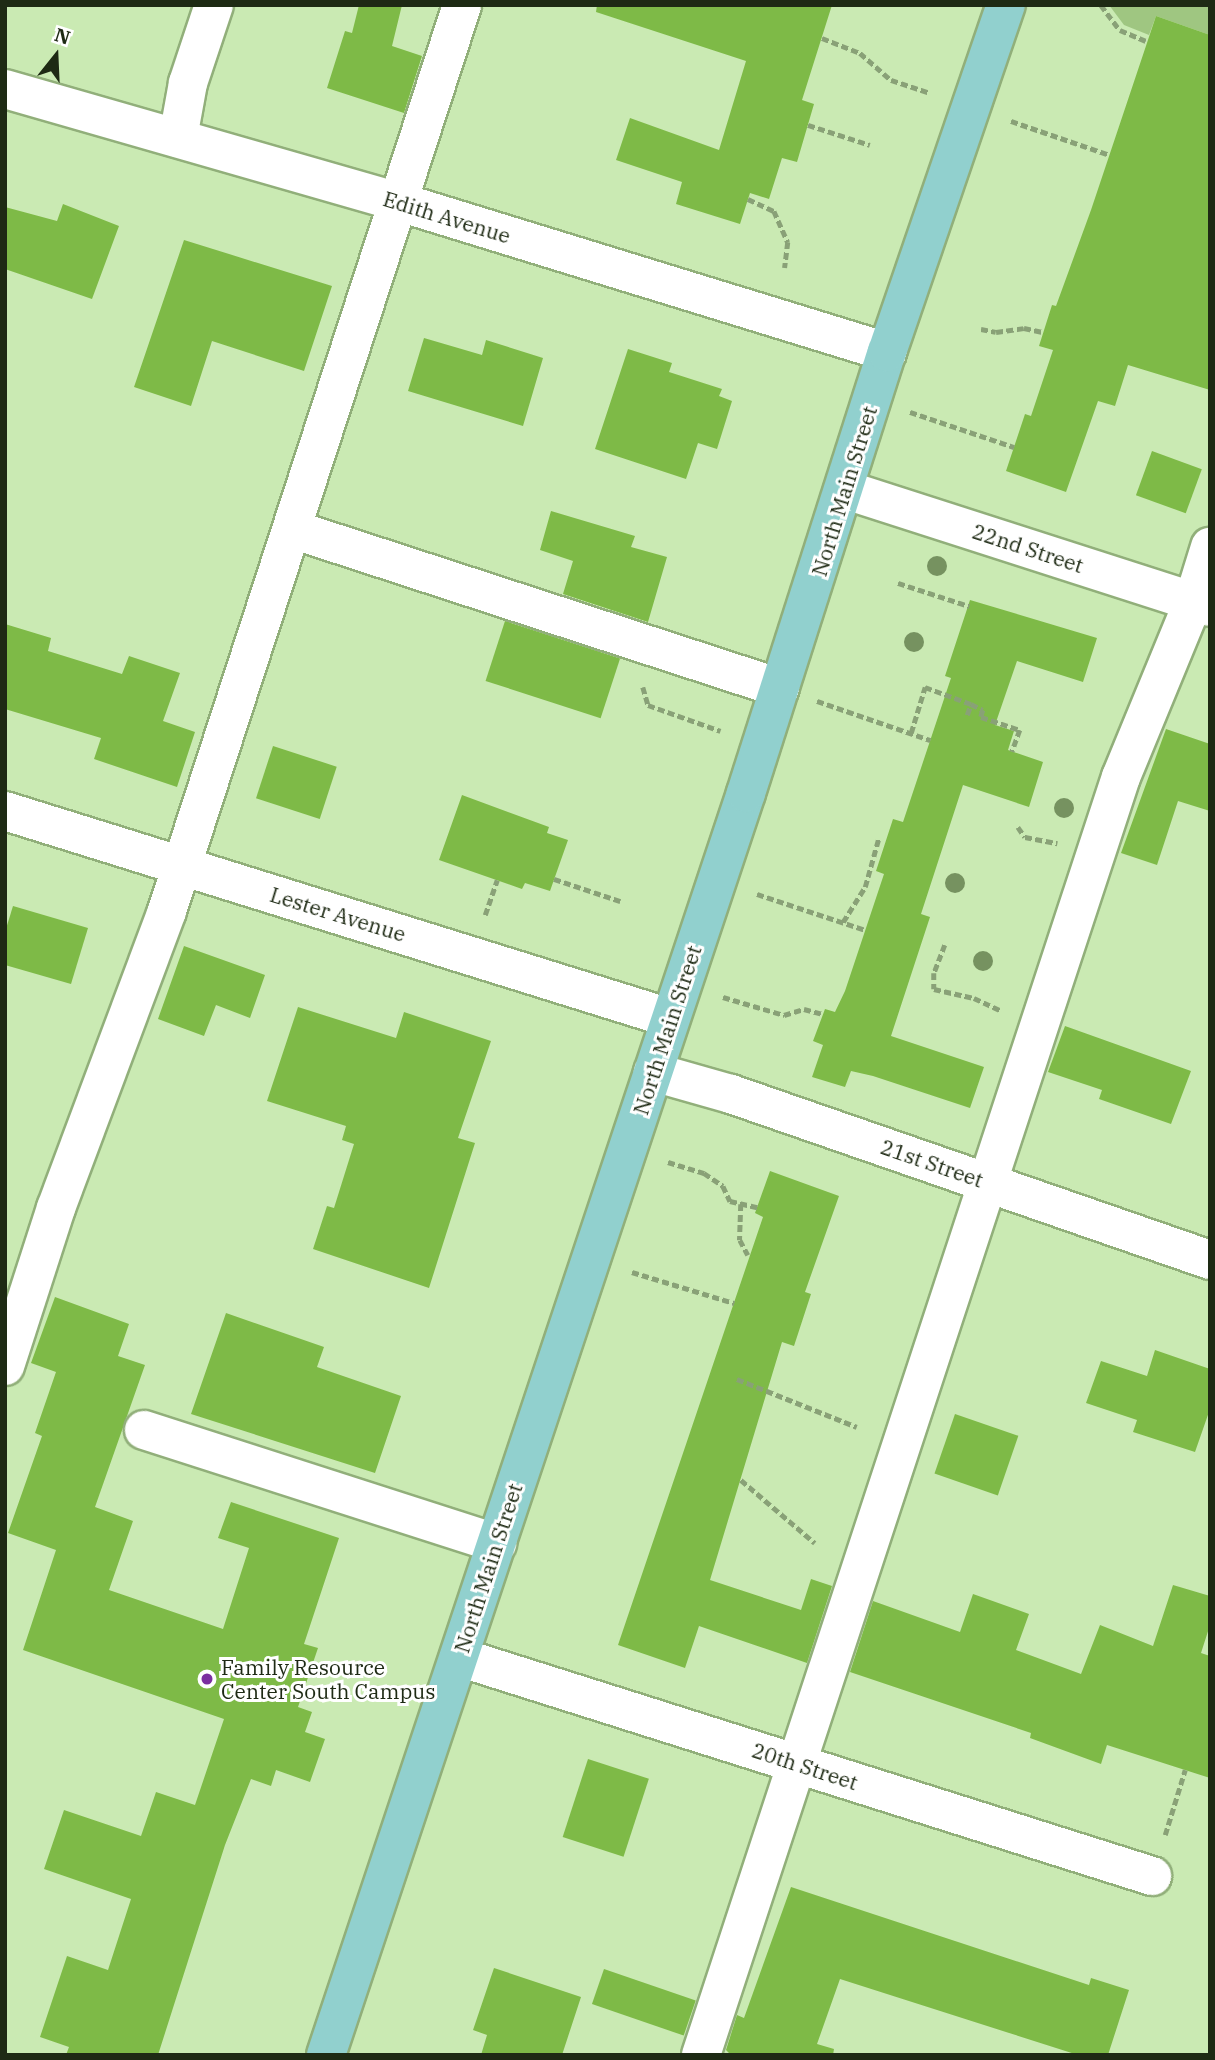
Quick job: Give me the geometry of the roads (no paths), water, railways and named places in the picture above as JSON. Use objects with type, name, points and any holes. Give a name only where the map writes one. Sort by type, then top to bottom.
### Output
[{"type":"main road","name":"North Main Street","points":[[326,2055],[762,745],[846,490],[887,352],[1006,5]]},
{"type":"street","points":[[178,138],[188,83],[214,5]]},
{"type":"street","points":[[5,1366],[56,1208],[182,866],[396,201],[462,5]]},
{"type":"street","name":"Edith Avenue","points":[[5,89],[396,201],[887,352]]},
{"type":"street","name":"22nd Street","points":[[846,490],[1201,604]]},
{"type":"street","points":[[292,529],[780,688]]},
{"type":"street","points":[[701,2055],[1121,777],[1201,604],[1210,547]]},
{"type":"street","name":"Lester Avenue","points":[[5,811],[670,1018]]},
{"type":"street","name":"21st Street","points":[[653,1072],[986,1182],[1210,1260]]},
{"type":"street","points":[[144,1430],[496,1543]]},
{"type":"street","name":"20th Street","points":[[459,1657],[1152,1876]]},
{"type":"place","name":"Family Resource Center South Campus","points":[[207,1679]]}]
